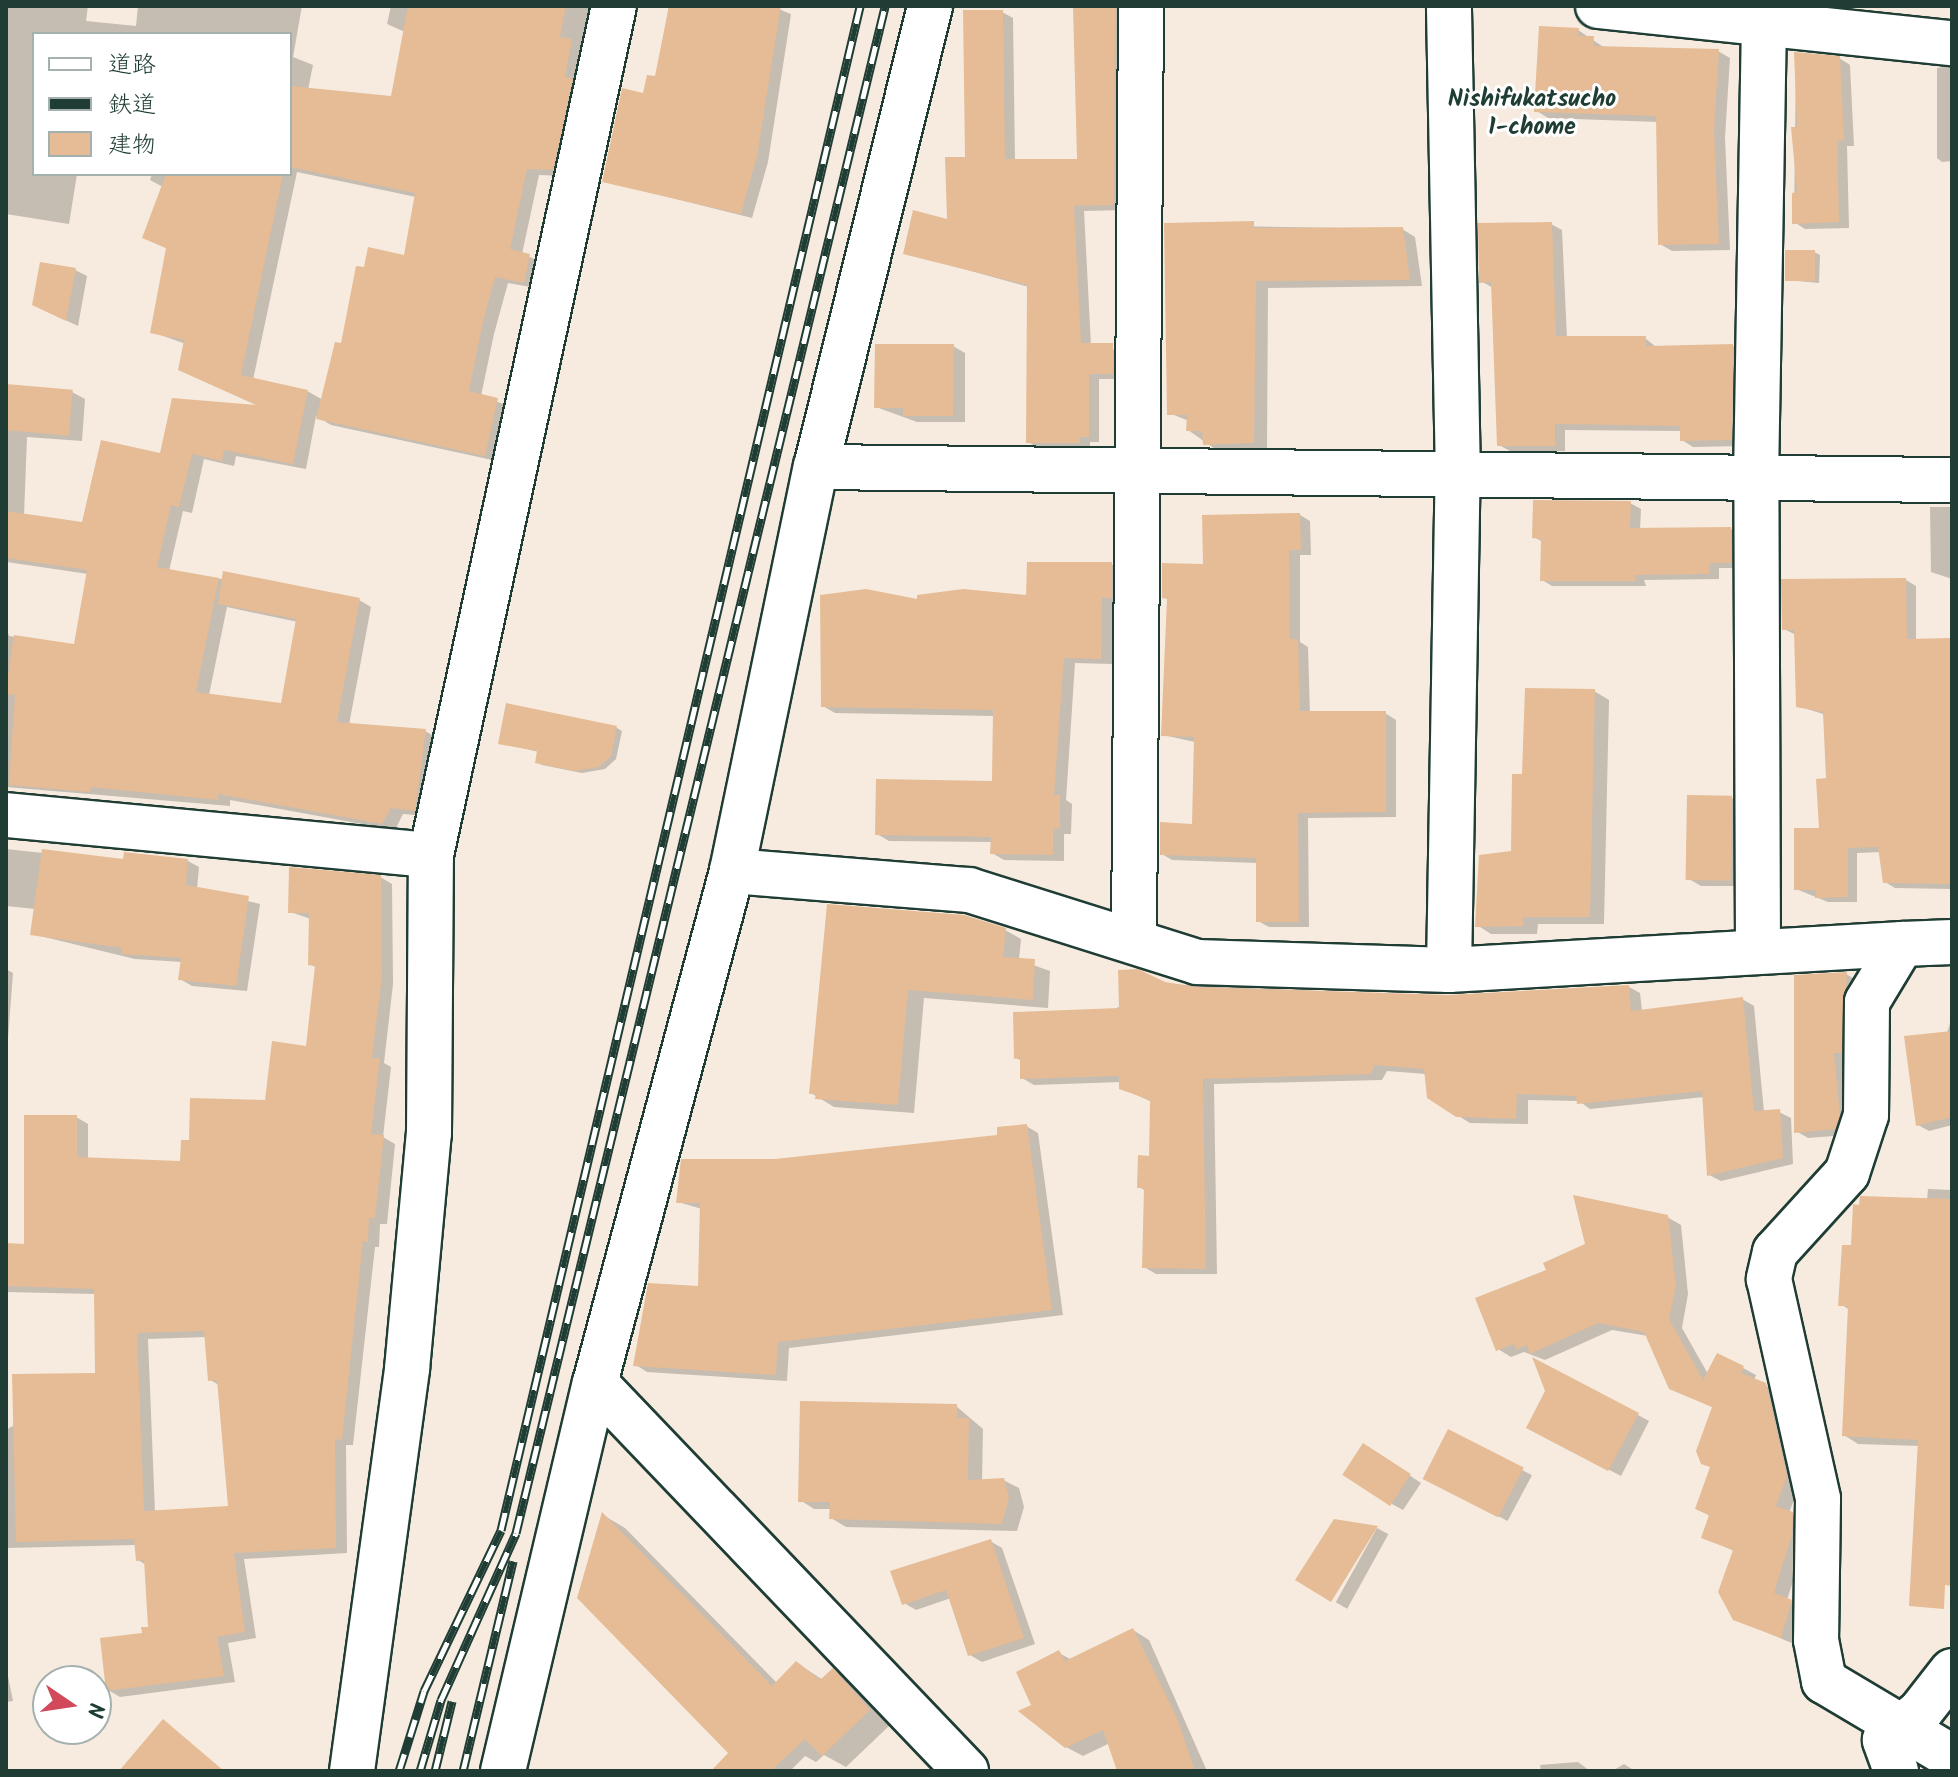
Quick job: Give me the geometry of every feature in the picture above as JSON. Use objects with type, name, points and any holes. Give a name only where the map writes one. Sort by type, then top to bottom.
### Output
[{"type":"street","points":[[352,1771],[407,1369],[429,1133],[431,855],[614,6]]},
{"type":"street","points":[[503,1771],[595,1383],[732,871],[816,467],[930,6]]},
{"type":"street","points":[[1134,940],[1141,6]]},
{"type":"street","points":[[1449,6],[1458,478],[1449,970]]},
{"type":"street","points":[[1598,6],[1764,17],[1952,43]]},
{"type":"street","points":[[1758,949],[1756,479],[1764,17]]},
{"type":"street","points":[[816,467],[1458,478],[1952,480]]},
{"type":"street","points":[[6,815],[431,855]]},
{"type":"street","points":[[732,871],[969,890],[1197,962],[1449,970],[1758,949],[1952,942]]},
{"type":"street","points":[[1902,944],[1867,1002],[1866,1115],[1847,1173],[1775,1252],[1769,1279],[1818,1499],[1816,1640],[1824,1681],[1897,1750],[1952,1757]]},
{"type":"street","points":[[595,1383],[966,1771]]},
{"type":"street","points":[[1897,1750],[1952,1671]]},
{"type":"building","points":[[408,6],[566,6],[560,37],[572,39],[565,77],[573,79],[553,170],[527,169],[510,249],[530,254],[524,283],[495,277],[469,391],[498,398],[485,456],[316,419],[335,342],[341,343],[356,266],[364,267],[368,247],[404,255],[415,193],[292,167],[292,86],[391,96]]},
{"type":"building","points":[[669,6],[781,6],[757,156],[741,214],[602,182],[622,88],[643,93],[647,75],[655,76]]},
{"type":"building","points":[[1073,6],[1115,6],[1114,205],[1074,206],[1081,343],[1113,343],[1113,374],[1089,374],[1089,437],[1080,437],[1080,443],[1026,443],[1027,285],[903,254],[913,210],[947,219],[945,157],[965,157],[963,10],[1003,10],[1005,159],[1077,159]]},
{"type":"building","points":[[1539,26],[1579,28],[1578,36],[1594,36],[1593,46],[1719,49],[1714,130],[1719,244],[1658,245],[1656,116],[1534,112]]},
{"type":"building","points":[[1794,52],[1840,56],[1844,140],[1837,141],[1839,222],[1792,224],[1792,193],[1797,192],[1791,127],[1797,127]]},
{"type":"building","points":[[165,176],[283,176],[241,375],[308,390],[293,464],[224,450],[222,461],[192,454],[179,507],[171,505],[157,567],[219,578],[196,692],[281,703],[296,619],[218,604],[223,571],[360,598],[337,722],[426,729],[415,811],[391,808],[382,824],[218,794],[218,800],[91,787],[90,792],[9,785],[15,695],[6,694],[6,689],[14,635],[74,644],[87,570],[6,558],[6,511],[82,522],[101,440],[160,453],[172,398],[256,405],[178,370],[184,340],[150,333],[166,248],[142,238]]},
{"type":"building","points":[[1254,221],[1254,228],[1403,227],[1410,280],[1256,281],[1254,443],[1203,445],[1202,431],[1186,431],[1187,415],[1167,415],[1164,223]]},
{"type":"building","points":[[1552,222],[1556,336],[1646,336],[1646,346],[1733,344],[1732,440],[1680,441],[1680,426],[1555,424],[1555,446],[1497,446],[1491,282],[1479,283],[1478,223]]},
{"type":"building","points":[[1785,250],[1815,250],[1815,281],[1785,281]]},
{"type":"building","points":[[40,262],[76,268],[66,321],[32,305]]},
{"type":"building","points":[[875,344],[954,344],[953,416],[903,416],[903,408],[874,408]]},
{"type":"building","points":[[6,384],[73,390],[69,436],[6,430]]},
{"type":"building","points":[[1533,500],[1631,501],[1630,528],[1731,527],[1731,563],[1709,563],[1709,574],[1635,575],[1636,581],[1540,581],[1541,539],[1532,538]]},
{"type":"building","points":[[1300,513],[1301,550],[1289,550],[1290,639],[1298,639],[1300,711],[1386,711],[1386,812],[1298,813],[1299,922],[1256,922],[1256,858],[1160,855],[1160,822],[1192,824],[1194,737],[1161,736],[1167,599],[1162,598],[1162,563],[1203,564],[1202,515]]},
{"type":"building","points":[[1027,562],[1112,562],[1112,598],[1102,598],[1101,659],[1064,658],[1054,795],[1060,795],[1060,828],[1053,829],[1053,855],[990,854],[991,837],[875,835],[876,779],[992,781],[993,710],[821,707],[820,595],[866,589],[917,599],[917,595],[963,589],[1026,595]]},
{"type":"building","points":[[1906,578],[1907,639],[1952,638],[1952,884],[1883,883],[1878,847],[1848,848],[1848,897],[1815,898],[1816,890],[1794,890],[1794,828],[1819,828],[1816,779],[1826,778],[1823,712],[1796,707],[1794,630],[1782,630],[1781,579]]},
{"type":"building","points":[[1525,688],[1595,689],[1590,917],[1523,917],[1523,926],[1475,927],[1479,855],[1511,851],[1512,774],[1522,774]]},
{"type":"building","points":[[506,703],[617,726],[611,756],[599,767],[575,771],[535,763],[537,751],[498,744]]},
{"type":"building","points":[[1687,795],[1732,796],[1731,881],[1686,880]]},
{"type":"building","points":[[42,849],[123,859],[124,852],[188,859],[186,885],[249,896],[236,986],[178,980],[181,958],[121,954],[122,948],[30,935]]},
{"type":"building","points":[[289,867],[381,875],[382,976],[372,1058],[380,1058],[371,1134],[384,1135],[375,1218],[369,1218],[368,1242],[363,1241],[342,1440],[335,1439],[336,1548],[234,1553],[245,1632],[217,1637],[224,1676],[112,1690],[112,1665],[103,1665],[100,1638],[142,1633],[141,1627],[148,1627],[144,1560],[136,1561],[134,1539],[16,1542],[12,1374],[95,1373],[94,1289],[6,1286],[6,1243],[24,1244],[24,1115],[77,1115],[77,1157],[180,1161],[181,1140],[189,1140],[190,1098],[265,1100],[272,1041],[306,1046],[315,966],[308,965],[309,913],[288,913]],"holes":[[[204,1331],[208,1381],[217,1380],[228,1506],[144,1511],[137,1333]]]},
{"type":"building","points":[[827,904],[964,915],[1006,928],[1003,957],[1035,959],[1033,1000],[908,990],[898,1105],[815,1099],[816,1094],[809,1094]]},
{"type":"building","points":[[1138,969],[1165,982],[1196,987],[1448,995],[1629,985],[1631,1011],[1743,997],[1754,1111],[1780,1109],[1783,1158],[1707,1176],[1702,1091],[1577,1104],[1576,1096],[1517,1094],[1516,1119],[1456,1117],[1427,1098],[1424,1069],[1375,1065],[1370,1074],[1203,1079],[1206,1269],[1142,1268],[1144,1188],[1137,1188],[1138,1155],[1149,1156],[1150,1100],[1119,1089],[1119,1076],[1020,1079],[1020,1058],[1014,1059],[1013,1012],[1119,1008],[1118,970]]},
{"type":"building","points":[[1847,972],[1842,1053],[1834,1053],[1840,1116],[1835,1129],[1794,1133],[1794,975]]},
{"type":"building","points":[[1952,1031],[1952,1117],[1916,1126],[1904,1036]]},
{"type":"building","points":[[1027,1124],[1052,1310],[778,1342],[776,1375],[633,1366],[648,1283],[698,1286],[700,1203],[676,1203],[681,1159],[775,1159],[997,1135],[997,1127]]},
{"type":"building","points":[[1573,1195],[1668,1215],[1676,1286],[1669,1319],[1703,1380],[1717,1353],[1744,1366],[1741,1373],[1766,1383],[1787,1476],[1776,1506],[1793,1512],[1792,1534],[1774,1593],[1792,1600],[1781,1638],[1733,1620],[1718,1592],[1733,1550],[1701,1538],[1709,1515],[1695,1509],[1710,1467],[1701,1464],[1696,1451],[1712,1407],[1669,1389],[1644,1332],[1598,1323],[1530,1354],[1527,1345],[1516,1350],[1514,1344],[1496,1351],[1475,1298],[1546,1270],[1543,1263],[1585,1244]]},
{"type":"building","points":[[1860,1196],[1952,1199],[1952,1586],[1945,1585],[1944,1609],[1909,1606],[1918,1440],[1842,1436],[1848,1306],[1838,1306],[1842,1245],[1851,1245],[1853,1204],[1859,1205]]},
{"type":"building","points":[[1532,1357],[1639,1413],[1608,1471],[1526,1428],[1545,1391]]},
{"type":"building","points":[[800,1401],[957,1404],[957,1418],[969,1418],[968,1480],[1004,1478],[1009,1497],[1002,1524],[829,1519],[830,1502],[798,1502]]},
{"type":"building","points":[[1448,1429],[1524,1468],[1498,1517],[1423,1479]]},
{"type":"building","points":[[1363,1443],[1411,1474],[1390,1506],[1342,1475]]},
{"type":"building","points":[[602,1512],[772,1686],[796,1661],[820,1680],[833,1668],[870,1710],[822,1756],[805,1739],[771,1771],[711,1771],[728,1753],[577,1598]]},
{"type":"building","points":[[1334,1519],[1378,1526],[1331,1602],[1295,1580]]},
{"type":"building","points":[[991,1539],[1024,1638],[968,1656],[946,1590],[902,1605],[890,1571]]},
{"type":"building","points":[[1133,1628],[1177,1718],[1195,1771],[1117,1771],[1103,1730],[1065,1748],[1018,1711],[1031,1705],[1016,1672],[1059,1650],[1065,1661]]},
{"type":"building","points":[[163,1719],[224,1771],[119,1771]]},
{"type":"railway","points":[[399,1771],[424,1691],[501,1530],[860,6]]},
{"type":"railway","points":[[420,1771],[441,1700],[516,1533],[885,6]]},
{"type":"railway","points":[[463,1771],[513,1561]]},
{"type":"railway","points":[[435,1771],[452,1701]]},
{"type":"district","name":"Nishifukatsucho 1-chome","points":[[1532,114]]}]
